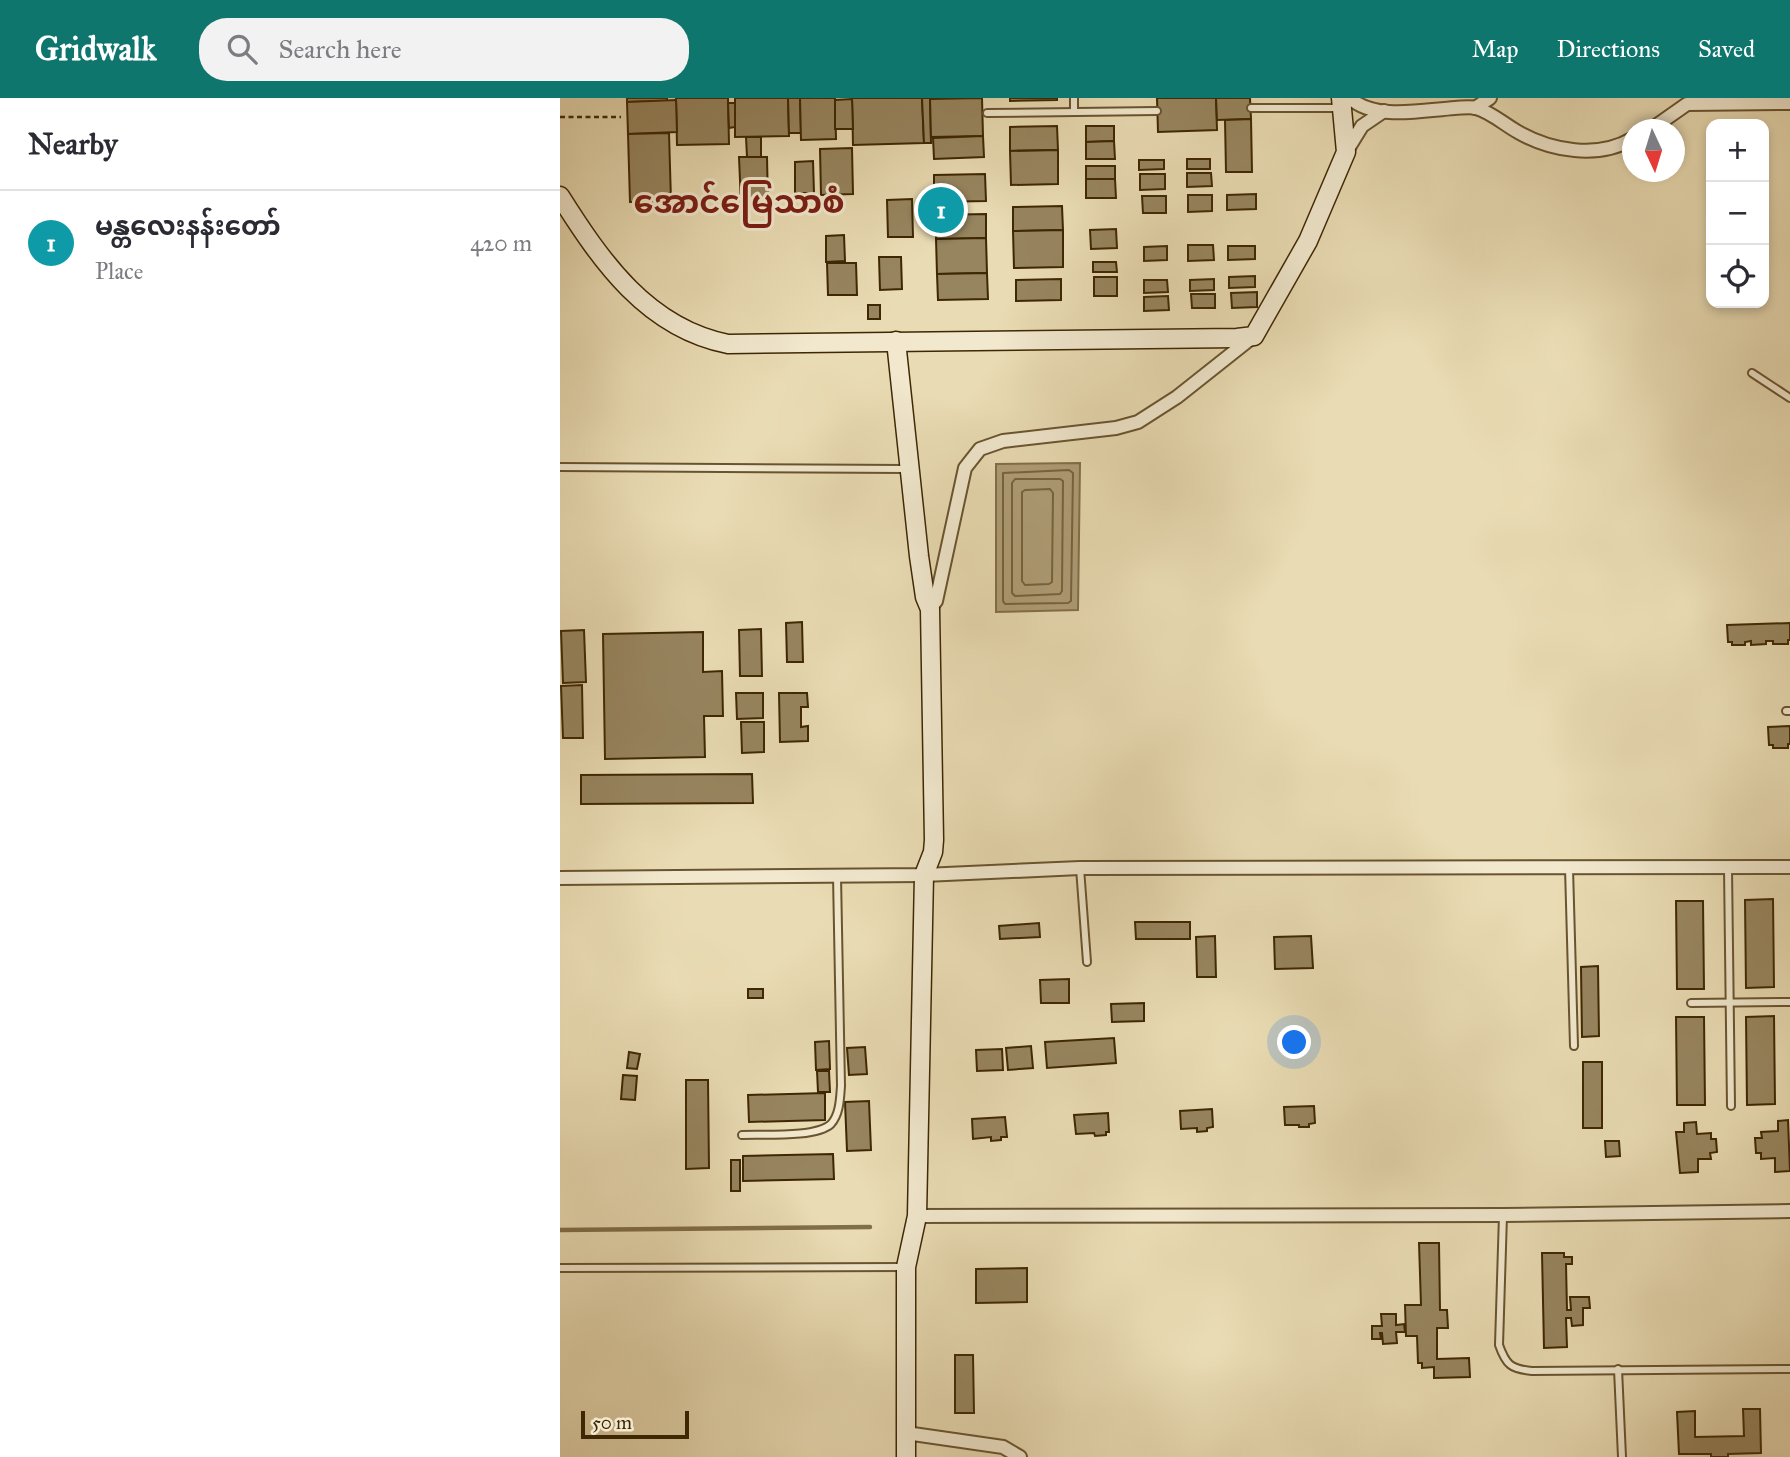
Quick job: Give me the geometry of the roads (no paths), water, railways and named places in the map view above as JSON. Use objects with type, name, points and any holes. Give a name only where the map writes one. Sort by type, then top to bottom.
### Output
[{"type":"street","points":[[1346,152],[1344,101],[1384,111],[1475,107],[1490,98]]},
{"type":"street","points":[[1663,119],[1684,101],[1790,103]]},
{"type":"street","points":[[1475,107],[1549,147],[1572,151],[1604,148],[1622,142]]},
{"type":"street","points":[[930,609],[936,601],[965,468],[974,454],[1003,441],[1116,428],[1138,422],[1177,397],[1254,336],[1308,241],[1346,152],[1362,125],[1384,111]]},
{"type":"street","points":[[560,196],[589,241],[628,290],[658,314],[706,340],[728,344],[1254,336]]},
{"type":"street","points":[[896,341],[925,597],[930,609],[934,840],[933,852],[924,875],[917,1216],[906,1267],[906,1457]]},
{"type":"street","points":[[560,878],[924,875],[1080,868],[1790,867]]},
{"type":"street","points":[[917,1216],[1503,1215],[1790,1211]]},
{"type":"street","points":[[906,1433],[1003,1447],[1020,1457]]},
{"type":"lane","points":[[1074,98],[1074,112]]},
{"type":"lane","points":[[1251,108],[1344,101]]},
{"type":"lane","points":[[987,113],[1157,111]]},
{"type":"lane","points":[[1752,373],[1790,398]]},
{"type":"lane","points":[[560,467],[909,469]]},
{"type":"lane","points":[[1080,868],[1087,962]]},
{"type":"lane","points":[[1569,868],[1574,1046]]},
{"type":"lane","points":[[1728,868],[1731,1106]]},
{"type":"lane","points":[[742,1135],[816,1131],[831,1124],[836,1114],[841,1086],[837,875]]},
{"type":"lane","points":[[1691,1003],[1790,1002]]},
{"type":"lane","points":[[1503,1215],[1499,1345],[1505,1362],[1521,1370],[1532,1371],[1790,1369]]},
{"type":"lane","points":[[560,1268],[906,1267]]},
{"type":"lane","points":[[1618,1369],[1622,1457]]},
{"type":"water","points":[[1080,463],[1078,610],[996,612],[996,464]]},
{"type":"waterway","points":[[560,1230],[870,1227]]},
{"type":"place","name":"မန္တလေးနန်းတော်","points":[[941,210]]},
{"type":"district","name":"အောင်မြေသာစံ","points":[[739,202]]}]
